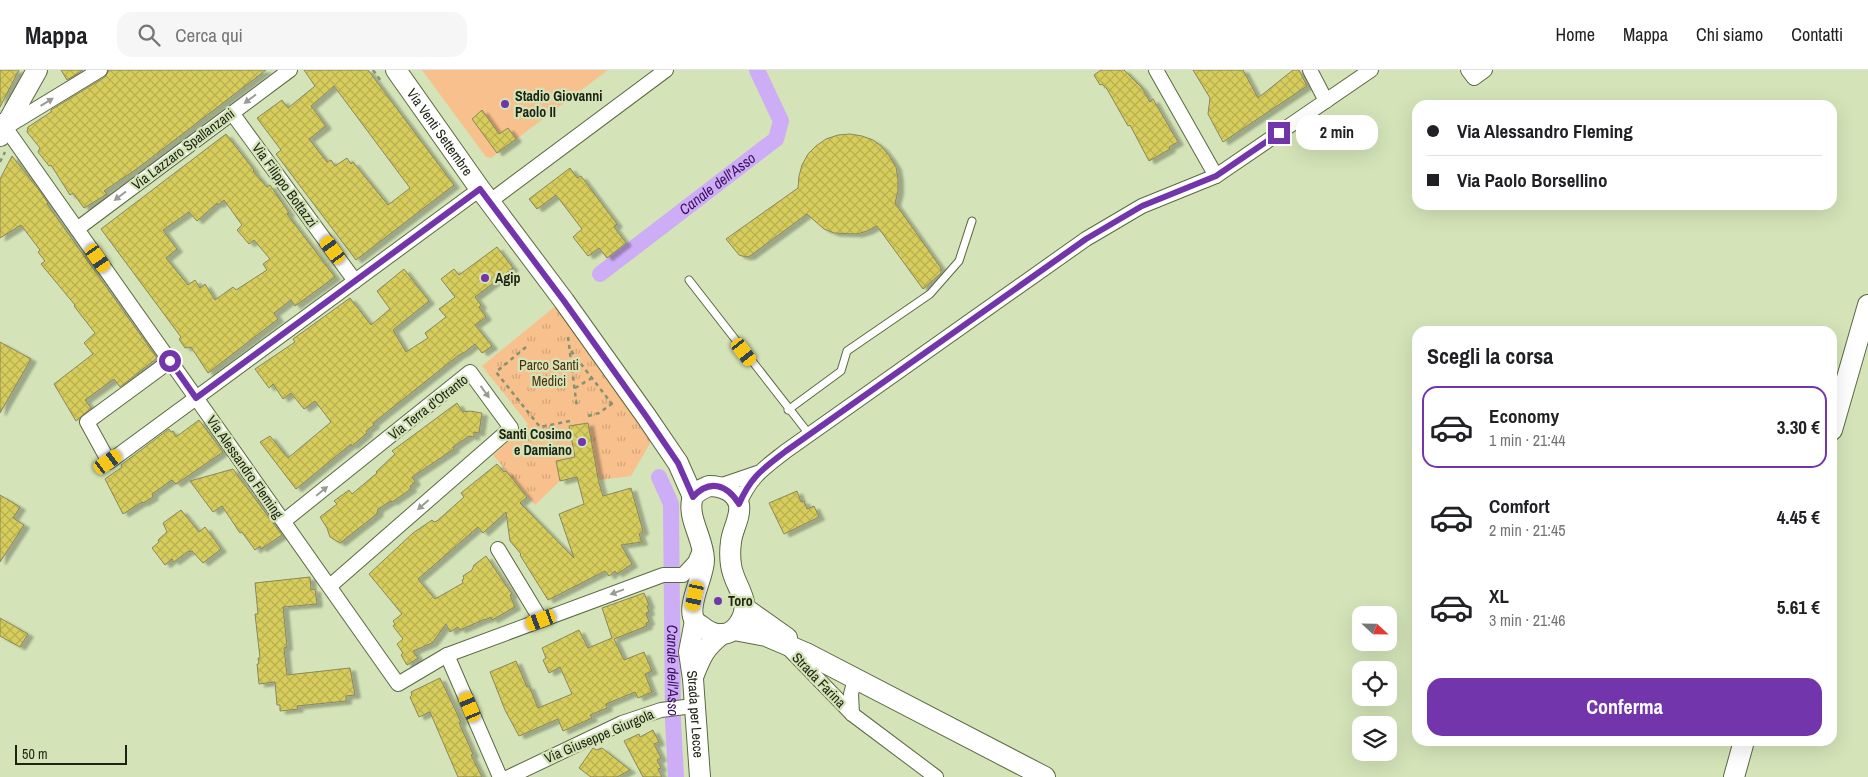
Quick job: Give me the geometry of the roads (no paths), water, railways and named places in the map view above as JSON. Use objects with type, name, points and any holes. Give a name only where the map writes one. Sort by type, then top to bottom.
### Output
[{"type":"main road","points":[[2,126],[37,70]]},
{"type":"main road","name":"Via Venti Settembre","points":[[396,70],[627,389],[678,463],[693,497]]},
{"type":"main road","points":[[1837,413],[1868,305]]},
{"type":"main road","name":"Via Venti Settembre","points":[[678,463],[693,476],[733,495],[739,504]]},
{"type":"main road","points":[[693,497],[699,490],[714,486]]},
{"type":"main road","name":"Strada per Lecce","points":[[693,497],[691,513],[702,546],[704,559],[703,574],[692,608],[695,621],[689,652],[692,679],[688,707],[700,777]]},
{"type":"main road","points":[[692,679],[702,654],[711,643],[728,632],[740,621],[746,609],[743,595],[731,565],[731,541],[739,513],[739,504]]},
{"type":"main road","points":[[746,609],[806,653]]},
{"type":"main road","points":[[695,621],[708,631],[766,636],[806,653],[1045,777]]},
{"type":"main road","points":[[1734,777],[1743,746]]},
{"type":"street","points":[[2,126],[100,70]]},
{"type":"street","name":"Via Lazzaro Spallanzani","points":[[77,229],[290,70]]},
{"type":"street","points":[[170,361],[87,422],[108,462],[355,281],[485,195],[666,70]]},
{"type":"street","points":[[1156,70],[1216,176]]},
{"type":"street","points":[[1310,70],[1326,101]]},
{"type":"street","points":[[739,504],[746,488],[758,473],[809,434],[1086,239],[1142,206],[1216,176],[1371,70]]},
{"type":"street","points":[[1468,70],[1474,78],[1485,70]]},
{"type":"street","name":"Via Filippo Bottazzi","points":[[232,113],[355,281]]},
{"type":"street","name":"Via Alessandro Fleming","points":[[2,126],[77,229],[398,684],[447,655]]},
{"type":"street","name":"Via Terra d'Otranto","points":[[284,521],[470,372],[512,428],[330,586]]},
{"type":"street","points":[[714,486],[758,473]]},
{"type":"street","points":[[500,777],[447,655],[663,575],[683,575],[695,562],[702,546]]},
{"type":"street","points":[[498,549],[541,620]]},
{"type":"street","name":"Strada Farina","points":[[785,645],[852,714],[936,777]]},
{"type":"street","name":"Strada Farina","points":[[852,714],[851,694],[855,679]]},
{"type":"street","name":"Via Giuseppe Giurgola","points":[[508,777],[622,723],[661,710],[688,707]]},
{"type":"lane","points":[[788,410],[841,371],[847,351],[930,294],[959,261],[972,221]]},
{"type":"lane","points":[[689,280],[788,410],[809,434]]},
{"type":"waterway","name":"Canale dell'Asso","points":[[600,274],[776,139],[781,121],[757,70]]},
{"type":"waterway","name":"Canale dell'Asso","points":[[659,477],[671,504],[673,721],[676,777]]},
{"type":"place","name":"Stadio Giovanni Paolo II","points":[[505,104]]},
{"type":"place","name":"Agip","points":[[485,278]]},
{"type":"place","name":"Santi Cosimo e Damiano","points":[[582,442]]},
{"type":"place","name":"Toro","points":[[718,601]]},
{"type":"park label","name":"Parco Santi Medici","points":[[549,374]]}]
